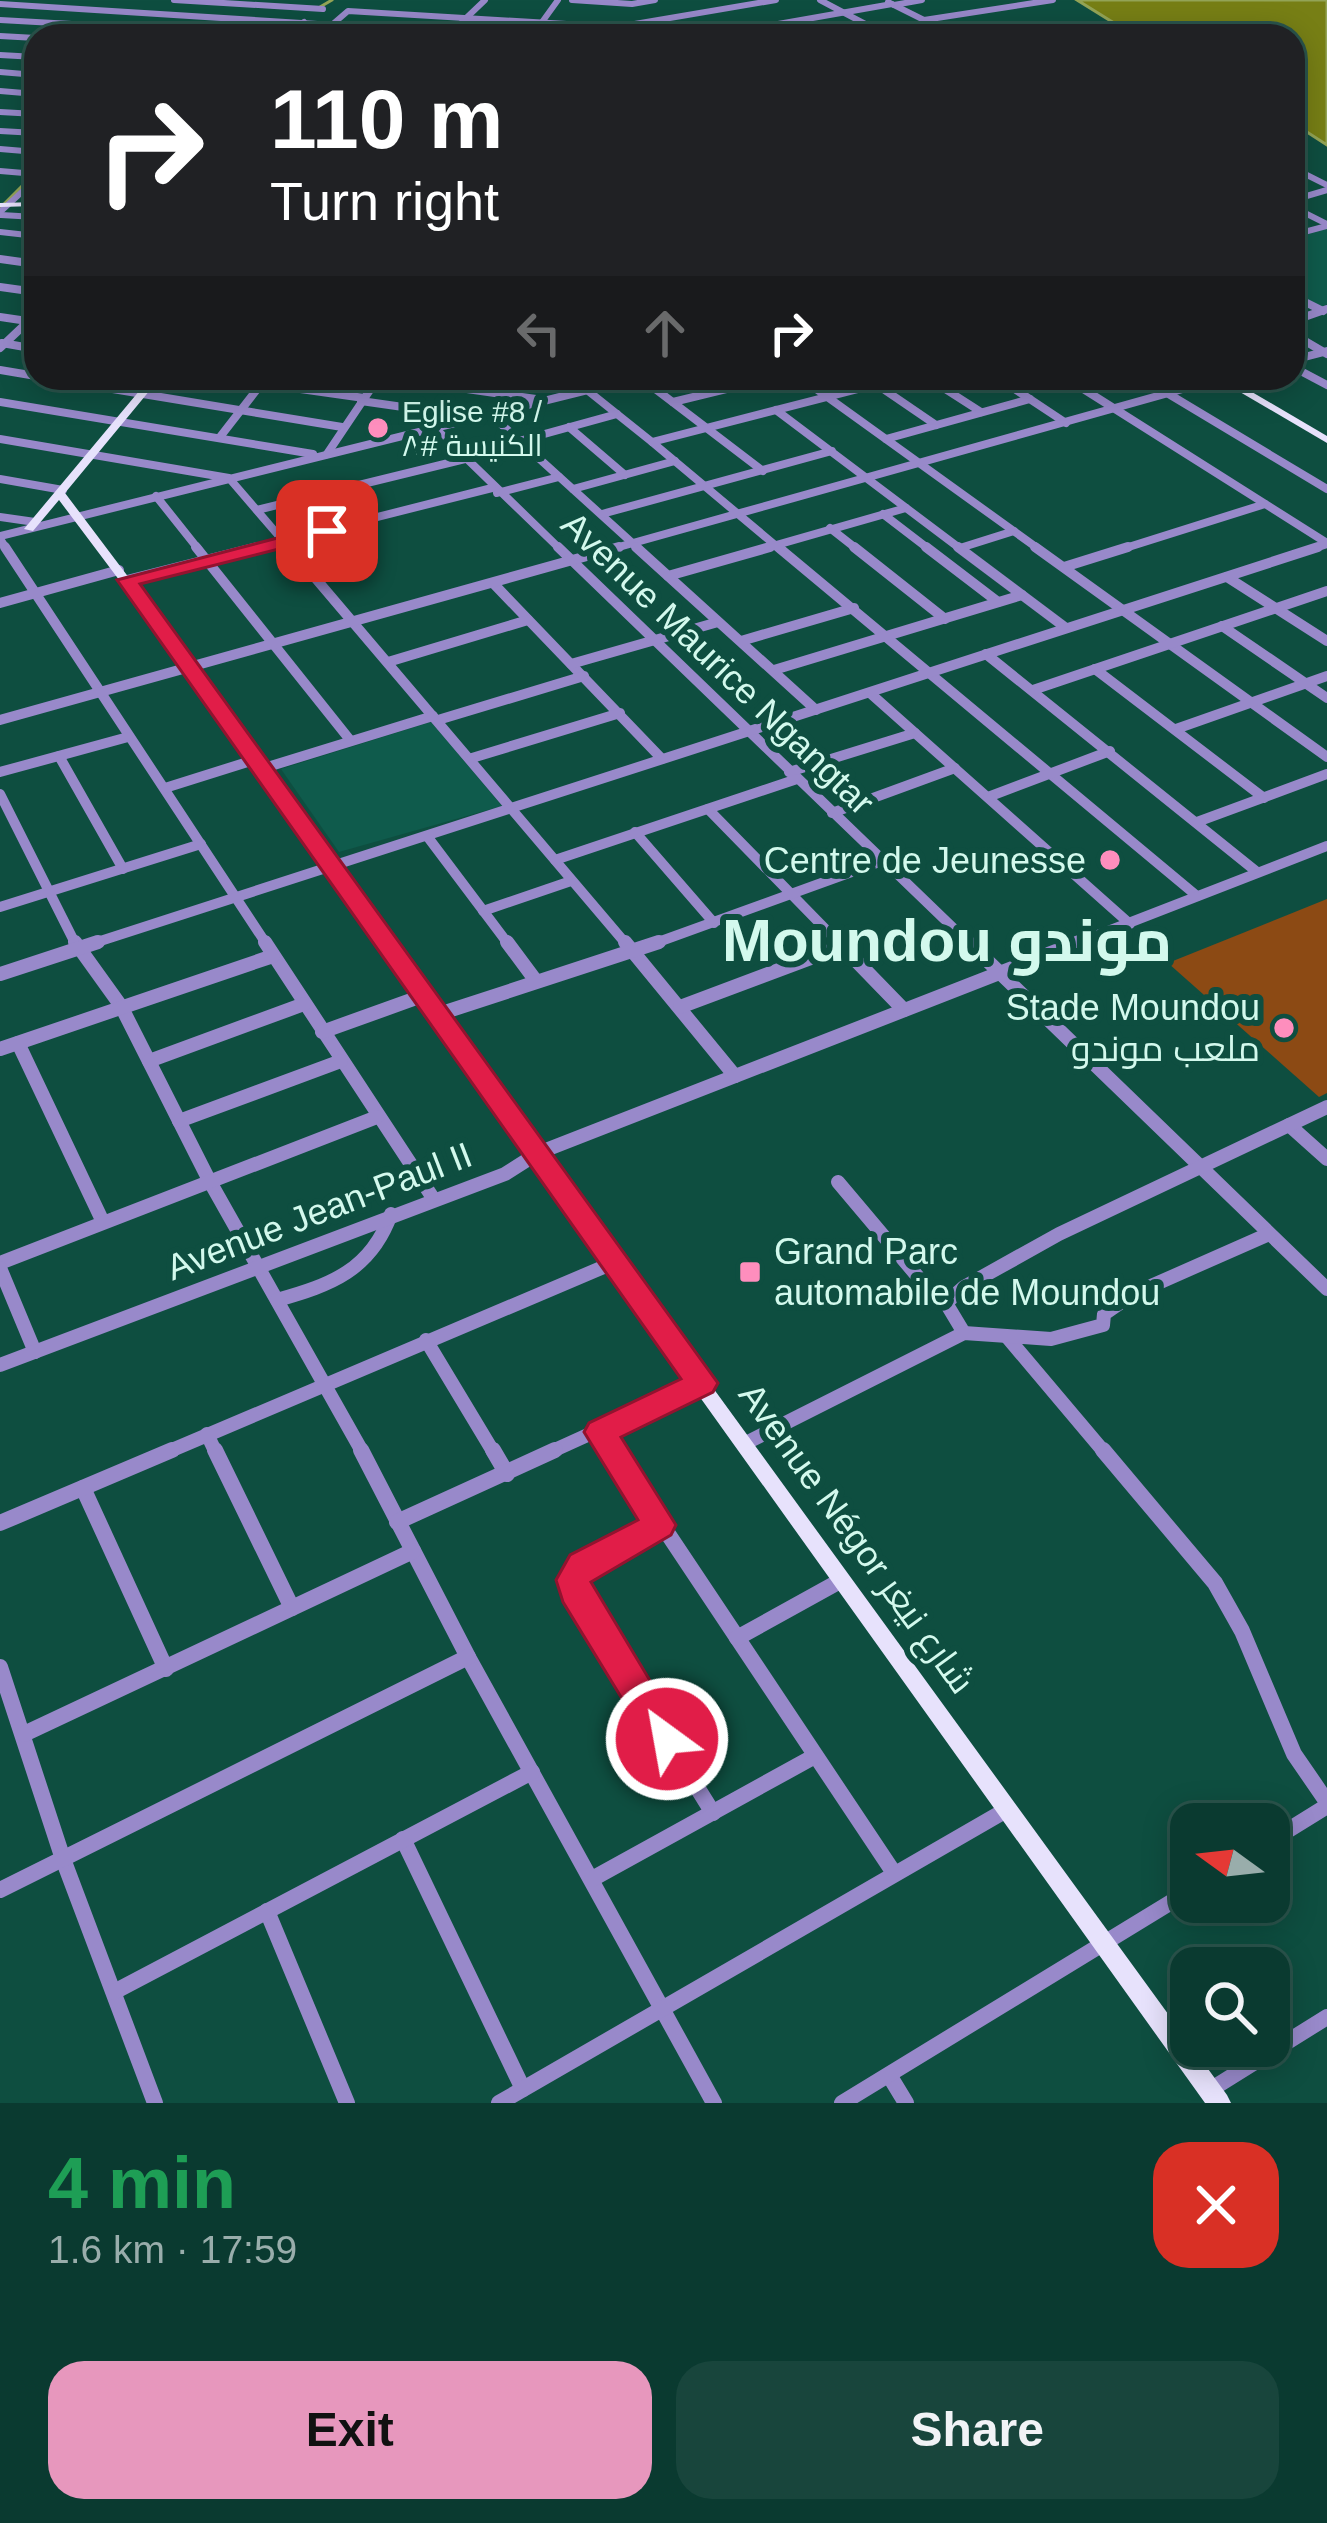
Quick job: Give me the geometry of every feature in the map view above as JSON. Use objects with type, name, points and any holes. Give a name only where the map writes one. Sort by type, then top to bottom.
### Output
[{"type":"main road","points":[[32,525],[145,390]]},
{"type":"main road","points":[[1242,390],[1327,440]]},
{"type":"main road","name":"Avenue Négor شارع نيغر","points":[[62,492],[840,1581],[1215,2096]]},
{"type":"street","points":[[78,23],[107,0]]},
{"type":"street","points":[[174,0],[319,9]]},
{"type":"street","points":[[302,23],[328,0]]},
{"type":"street","points":[[288,24],[341,0]]},
{"type":"street","points":[[461,24],[484,0]]},
{"type":"street","points":[[541,22],[558,0]]},
{"type":"street","points":[[572,0],[655,0]]},
{"type":"street","points":[[632,24],[776,0]]},
{"type":"street","points":[[820,0],[866,24]]},
{"type":"street","points":[[782,24],[922,0]]},
{"type":"street","points":[[923,20],[1053,0]]},
{"type":"street","points":[[163,24],[191,1]]},
{"type":"street","points":[[12,2],[1,22],[94,24]]},
{"type":"street","points":[[761,2],[796,21]]},
{"type":"street","points":[[890,3],[931,24]]},
{"type":"street","points":[[0,4],[317,24]]},
{"type":"street","points":[[333,24],[353,10],[571,24]]},
{"type":"street","points":[[2,208],[24,185]]},
{"type":"street","points":[[118,390],[342,427]]},
{"type":"street","points":[[220,437],[257,390]]},
{"type":"street","points":[[310,390],[472,417]]},
{"type":"street","points":[[324,454],[369,390]]},
{"type":"street","points":[[478,390],[543,400]]},
{"type":"street","points":[[433,1198],[0,537],[32,525],[587,390],[1197,896]]},
{"type":"street","points":[[656,390],[763,471]]},
{"type":"street","points":[[673,402],[722,390]]},
{"type":"street","points":[[817,390],[1327,757]]},
{"type":"street","points":[[652,442],[847,390]]},
{"type":"street","points":[[885,390],[936,425]]},
{"type":"street","points":[[947,390],[981,412]]},
{"type":"street","points":[[1016,390],[1066,423]]},
{"type":"street","points":[[1084,390],[1327,543]]},
{"type":"street","points":[[1162,390],[1327,489]]},
{"type":"street","points":[[0,720],[1182,390]]},
{"type":"street","points":[[886,439],[1030,399]]},
{"type":"street","points":[[0,402],[324,454]]},
{"type":"street","points":[[776,410],[1066,628]]},
{"type":"street","points":[[490,414],[816,710]]},
{"type":"street","points":[[519,441],[617,414]]},
{"type":"street","name":"Avenue Maurice Ngangtar","points":[[434,427],[1327,1289]]},
{"type":"street","points":[[569,427],[625,475]]},
{"type":"street","points":[[0,439],[229,478],[472,758],[735,1076]]},
{"type":"street","points":[[602,514],[832,451]]},
{"type":"street","points":[[257,510],[465,459]]},
{"type":"street","points":[[573,489],[675,461]]},
{"type":"street","points":[[0,603],[209,560],[559,477]]},
{"type":"street","points":[[0,479],[62,492]]},
{"type":"street","points":[[156,496],[350,740]]},
{"type":"street","points":[[1064,568],[1265,504]]},
{"type":"street","points":[[668,576],[906,508]]},
{"type":"street","points":[[883,514],[998,602]]},
{"type":"street","points":[[0,517],[32,525]]},
{"type":"street","points":[[830,528],[945,619]]},
{"type":"street","points":[[960,548],[1014,531]]},
{"type":"street","points":[[0,974],[1327,543]]},
{"type":"street","points":[[1227,577],[1327,641]]},
{"type":"street","points":[[493,584],[662,759]]},
{"type":"street","points":[[1033,690],[1327,591]]},
{"type":"street","points":[[773,670],[1022,595]]},
{"type":"street","points":[[741,641],[854,608]]},
{"type":"street","points":[[388,662],[528,620]]},
{"type":"street","points":[[571,664],[718,622]]},
{"type":"street","points":[[1222,626],[1327,698]]},
{"type":"street","points":[[986,654],[1257,872]]},
{"type":"street","points":[[1095,669],[1264,797]]},
{"type":"street","points":[[166,788],[584,676]]},
{"type":"street","points":[[1176,729],[1327,676]]},
{"type":"street","points":[[870,693],[1130,923]]},
{"type":"street","points":[[472,758],[620,713]]},
{"type":"street","points":[[555,860],[915,733]]},
{"type":"street","points":[[0,772],[128,737]]},
{"type":"street","points":[[988,797],[1110,751]]},
{"type":"street","points":[[59,756],[123,869]]},
{"type":"street","points":[[832,813],[955,768]]},
{"type":"street","points":[[1197,822],[1327,774]]},
{"type":"street","points":[[0,794],[78,949],[121,1006],[209,1180],[327,1384],[468,1657],[714,2103]]},
{"type":"street","points":[[709,808],[904,1010]]},
{"type":"street","points":[[634,832],[714,923]]},
{"type":"street","points":[[427,836],[536,981]]},
{"type":"street","points":[[0,907],[201,844]]},
{"type":"street","name":"Avenue Jean-Paul II","points":[[0,1365],[505,1174],[538,1153],[1327,846]]},
{"type":"street","points":[[436,1015],[634,951],[881,861]]},
{"type":"street","points":[[483,911],[571,880]]},
{"type":"street","points":[[680,1007],[843,946]]},
{"type":"street","points":[[0,1049],[273,956]]},
{"type":"street","points":[[322,1032],[422,996]]},
{"type":"street","points":[[149,1061],[304,1004]]},
{"type":"street","points":[[18,1042],[103,1222]]},
{"type":"street","points":[[179,1121],[341,1061]]},
{"type":"street","points":[[964,1333],[946,1303],[948,1295],[1022,1251],[1327,1107]]},
{"type":"street","points":[[34,1352],[0,1266],[377,1117]]},
{"type":"street","points":[[1289,1125],[1327,1159]]},
{"type":"street","points":[[838,1181],[924,1284],[948,1295]]},
{"type":"street","points":[[278,1300],[357,1270],[382,1246],[391,1214]]},
{"type":"street","points":[[744,1444],[964,1333],[1058,1339],[1091,1332],[1103,1325],[1105,1314],[1133,1294],[1269,1234]]},
{"type":"street","points":[[0,1523],[613,1263]]},
{"type":"street","points":[[1008,1338],[1215,1583],[1242,1631],[1294,1754],[1327,1804],[1290,1828]]},
{"type":"street","points":[[426,1340],[507,1474]]},
{"type":"street","points":[[397,1522],[702,1383]]},
{"type":"street","points":[[600,1432],[894,1873]]},
{"type":"street","points":[[208,1434],[292,1608]]},
{"type":"street","points":[[83,1487],[166,1670]]},
{"type":"street","points":[[659,1525],[582,1565],[573,1580],[575,1592],[713,1813]]},
{"type":"street","points":[[24,1734],[413,1552]]},
{"type":"street","points":[[737,1637],[840,1581]]},
{"type":"street","points":[[0,1890],[468,1657]]},
{"type":"street","points":[[0,1667],[63,1859],[154,2103]]},
{"type":"street","points":[[592,1879],[815,1756]]},
{"type":"street","points":[[115,1992],[532,1772]]},
{"type":"street","points":[[499,2103],[1008,1809]]},
{"type":"street","points":[[403,1839],[523,2089]]},
{"type":"street","points":[[842,2103],[1170,1903]]},
{"type":"street","points":[[267,1911],[347,2103]]},
{"type":"street","points":[[1215,2096],[1327,2017]]},
{"type":"street","points":[[889,2075],[906,2103]]},
{"type":"shaded area","points":[[1077,0],[1327,0],[1327,145],[1305,131],[1305,24],[1116,24]]},
{"type":"shaded area","points":[[1327,228],[1327,304],[1321,307],[1305,298],[1305,235]]},
{"type":"shaded area","points":[[431,722],[502,806],[339,852],[281,769]]},
{"type":"shaded area","name":"Stade Moundou ملعب موندو","points":[[1327,899],[1327,1093],[1319,1097],[1168,963]]},
{"type":"waterway","points":[[320,7],[332,0]]},
{"type":"waterway","points":[[0,208],[24,184]]},
{"type":"place","name":"Eglise #8 / الكنيسة #٨","points":[[378,428]]},
{"type":"place","name":"Centre de Jeunesse","points":[[1110,860]]},
{"type":"place","name":"Stade Moundou ملعب موندو","points":[[1284,1028]]},
{"type":"place","name":"Grand Parc automabile de Moundou","points":[[750,1272]]},
{"type":"district","name":"Moundou موندو","points":[[947,940]]},
{"type":"route","points":[[327,531],[127,580],[370,926],[702,1383],[600,1432],[659,1525],[582,1565],[573,1580],[575,1592],[667,1739]]}]
